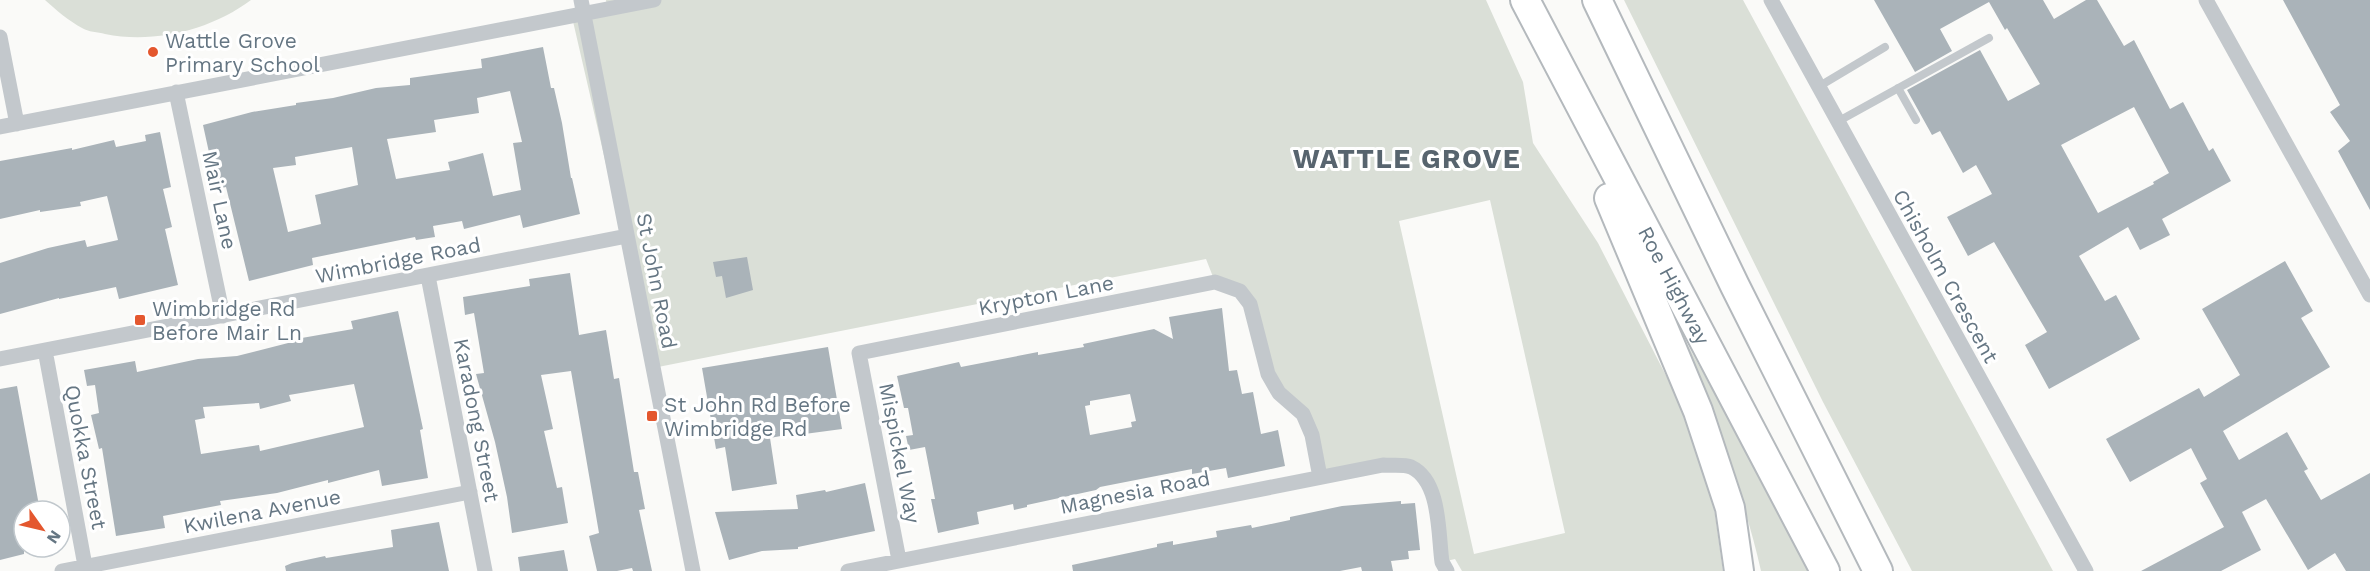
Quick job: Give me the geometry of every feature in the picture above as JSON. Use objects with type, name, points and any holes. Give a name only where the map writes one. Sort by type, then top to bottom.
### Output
[{"type":"highway","points":[[1598,0],[1735,286],[1878,571]]},
{"type":"highway","points":[[1529,10],[1698,411],[1730,508],[1740,571]]},
{"type":"highway","name":"Roe Highway","points":[[1529,10],[1825,571]]},
{"type":"street","points":[[0,128],[582,7],[654,0]]},
{"type":"street","name":"Chisholm Crescent","points":[[1770,0],[2086,571]]},
{"type":"street","points":[[2206,0],[2370,296]]},
{"type":"street","name":"St John Road","points":[[582,7],[693,571]]},
{"type":"street","points":[[0,37],[17,124]]},
{"type":"street","name":"Mair Lane","points":[[176,92],[223,316]]},
{"type":"street","name":"Wimbridge Road","points":[[0,359],[627,236]]},
{"type":"street","name":"Karadong Street","points":[[428,276],[485,571]]},
{"type":"street","name":"Krypton Lane","points":[[859,353],[1215,282],[1240,291],[1250,304],[1268,374],[1279,393],[1303,414],[1312,435],[1320,477]]},
{"type":"street","name":"Quokka Street","points":[[45,350],[86,569]]},
{"type":"street","name":"Mispickel Way","points":[[859,353],[899,560]]},
{"type":"street","name":"Magnesia Road","points":[[848,571],[1383,465],[1411,467],[1427,481],[1434,496],[1442,562],[1447,571]]},
{"type":"street","name":"Kwilena Avenue","points":[[62,571],[86,569],[470,492]]},
{"type":"lane","points":[[1837,122],[1989,38]]},
{"type":"lane","points":[[1818,87],[1886,47]]},
{"type":"lane","points":[[1898,88],[1916,120]]},
{"type":"shaded area","points":[[45,0],[251,0],[200,27],[162,36],[124,37],[84,29],[67,19]]},
{"type":"shaded area","points":[[606,0],[1486,0],[1523,82],[1533,143],[1598,243],[1676,395],[1712,493],[1723,571],[1462,571],[1455,559],[1442,562],[1434,496],[1411,467],[1320,477],[1312,435],[1279,393],[1250,304],[1215,282],[1206,259],[653,368],[572,17],[607,9]],"holes":[[[1490,200],[1565,533],[1474,554],[1399,221]]]},
{"type":"shaded area","points":[[1624,0],[1743,0],[2053,571],[1912,571],[1823,402]]},
{"type":"shaded area","points":[[1663,300],[1812,571],[1761,571],[1731,467]]},
{"type":"building","points":[[1874,0],[2043,0],[2054,19],[2086,0],[2097,0],[2124,46],[2134,40],[2170,109],[2183,102],[2209,151],[2213,148],[2231,181],[2162,219],[2170,235],[2140,250],[2128,227],[2079,256],[2105,301],[2116,295],[2140,339],[2049,389],[2025,345],[2047,332],[1994,242],[1968,256],[1947,217],[1992,194],[1976,165],[1963,173],[1940,131],[1932,135],[1907,90],[1980,50],[2008,101],[2040,84],[1989,2],[1940,29],[1952,51],[1915,72]],"holes":[[[2134,107],[2169,173],[2153,182],[2154,184],[2098,213],[2061,145]]]},
{"type":"building","points":[[2283,0],[2370,0],[2370,210],[2338,151],[2350,141],[2330,112],[2340,105]]},
{"type":"building","points":[[543,47],[551,88],[554,88],[562,123],[571,178],[580,214],[523,228],[520,215],[464,229],[462,221],[433,226],[435,237],[416,240],[415,237],[312,258],[313,265],[249,281],[226,187],[217,189],[203,125],[252,112],[296,105],[296,103],[333,98],[376,88],[410,85],[410,78],[482,68],[481,59]],"holes":[[[510,91],[522,142],[513,143],[521,190],[493,196],[483,153],[448,162],[450,170],[396,179],[387,139],[436,132],[434,120],[479,113],[477,98]],[[352,147],[358,185],[315,195],[321,224],[288,232],[273,168],[296,165],[295,157]]]},
{"type":"building","points":[[160,132],[171,187],[163,189],[172,227],[165,229],[178,285],[119,299],[116,287],[59,298],[0,314],[0,263],[48,248],[85,240],[87,247],[118,240],[107,196],[80,202],[81,206],[40,212],[40,210],[0,219],[0,161],[72,148],[72,150],[114,140],[116,147],[146,141],[145,135]]},
{"type":"building","points":[[747,257],[753,290],[726,298],[722,276],[716,277],[713,262]]},
{"type":"building","points":[[2285,261],[2313,311],[2301,318],[2330,367],[2223,431],[2239,460],[2287,432],[2308,469],[2304,471],[2321,500],[2370,473],[2370,571],[2346,571],[2335,553],[2308,570],[2266,499],[2242,512],[2261,550],[2221,571],[2141,571],[2224,527],[2200,483],[2207,479],[2191,448],[2130,482],[2106,439],[2199,388],[2204,397],[2240,375],[2202,309]]},
{"type":"building","points":[[570,273],[579,335],[606,330],[614,379],[619,378],[634,472],[638,472],[645,509],[639,510],[652,571],[633,571],[632,568],[597,571],[589,536],[599,533],[571,371],[541,375],[553,429],[544,431],[557,488],[562,487],[568,523],[512,533],[495,442],[476,374],[484,373],[474,313],[465,315],[463,297],[530,286],[529,279]]},
{"type":"building","points":[[1222,308],[1229,371],[1237,370],[1242,394],[1253,392],[1261,434],[1278,430],[1285,466],[1228,478],[1226,468],[1192,474],[1192,469],[1100,487],[1096,490],[1014,510],[1013,504],[977,512],[979,524],[938,533],[931,499],[935,499],[925,447],[909,450],[906,436],[913,435],[908,408],[904,408],[897,376],[959,362],[961,367],[1038,352],[1038,355],[1084,347],[1083,344],[1154,329],[1173,339],[1169,317]],"holes":[[[1130,394],[1136,421],[1131,422],[1132,427],[1090,435],[1085,406],[1090,405],[1090,401]]]},
{"type":"building","points":[[398,311],[423,429],[420,430],[428,478],[382,486],[379,470],[277,493],[220,501],[221,505],[163,516],[165,528],[116,536],[102,448],[99,449],[91,415],[99,413],[95,385],[87,386],[84,370],[135,361],[137,372],[198,359],[237,356],[296,341],[296,339],[353,329],[351,321]],"holes":[[[354,384],[364,427],[260,451],[259,445],[201,454],[195,420],[205,418],[203,407],[259,403],[260,409],[291,401],[289,395]]]},
{"type":"building","points":[[828,347],[842,429],[770,438],[777,484],[732,491],[725,447],[716,449],[702,368]]},
{"type":"building","points":[[17,386],[38,499],[12,499],[12,557],[0,560],[0,389]]},
{"type":"building","points":[[865,483],[875,531],[798,547],[798,549],[762,551],[729,560],[715,512],[798,509],[796,495],[825,490],[826,492]]},
{"type":"building","points":[[1401,501],[1401,504],[1415,503],[1420,550],[1408,551],[1409,559],[1391,561],[1393,571],[1362,571],[1361,567],[1340,571],[1073,571],[1072,565],[1157,547],[1157,544],[1173,541],[1173,545],[1217,537],[1216,531],[1251,525],[1252,528],[1342,506]]},
{"type":"building","points":[[439,522],[449,571],[286,571],[285,566],[292,563],[393,547],[391,530]]},
{"type":"building","points":[[564,550],[568,571],[520,571],[518,557]]},
{"type":"place","name":"Wattle Grove Primary School","points":[[153,52]]},
{"type":"place","name":"Wimbridge Rd Before Mair Ln","points":[[140,320]]},
{"type":"place","name":"St John Rd Before Wimbridge Rd","points":[[652,416]]},
{"type":"district","name":"WATTLE GROVE","points":[[1407,159]]}]
